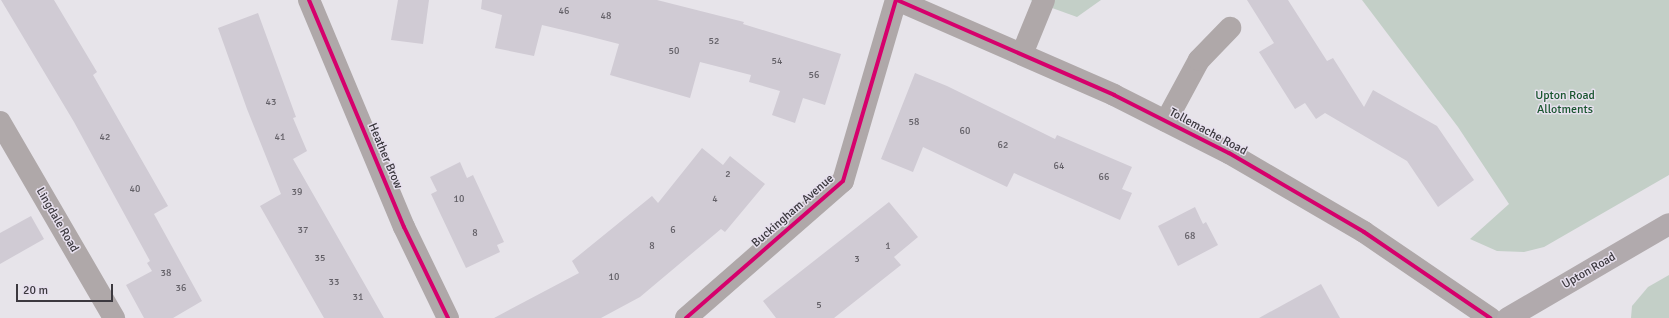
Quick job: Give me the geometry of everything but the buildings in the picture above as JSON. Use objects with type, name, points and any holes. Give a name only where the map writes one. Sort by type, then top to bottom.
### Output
[{"type":"main road","name":"Upton Road","points":[[1508,318],[1669,224]]},
{"type":"street","name":"Heather Brow","points":[[309,0],[404,227],[448,318]]},
{"type":"street","name":"Tollemache Road","points":[[896,0],[1114,95],[1228,153],[1364,232],[1490,318]]},
{"type":"street","name":"Buckingham Avenue","points":[[686,318],[843,181],[896,0]]},
{"type":"street","points":[[1022,54],[1044,0]]},
{"type":"street","points":[[1166,121],[1199,60],[1230,28]]},
{"type":"street","name":"Lingdale Road","points":[[0,122],[114,318]]},
{"type":"green space","points":[[1030,0],[1101,0],[1077,17]]},
{"type":"green space","name":"Upton Road Allotments","points":[[1362,0],[1669,0],[1669,175],[1544,247],[1524,252],[1497,251],[1470,239],[1509,204],[1458,127]]},
{"type":"green space","points":[[1669,275],[1669,318],[1631,318],[1632,306],[1648,287]]},
{"type":"cycle path","points":[[309,0],[404,227],[448,318]]},
{"type":"cycle path","points":[[686,318],[843,181],[896,0]]},
{"type":"cycle path","points":[[897,0],[1114,95],[1229,153],[1364,232],[1490,318]]}]
